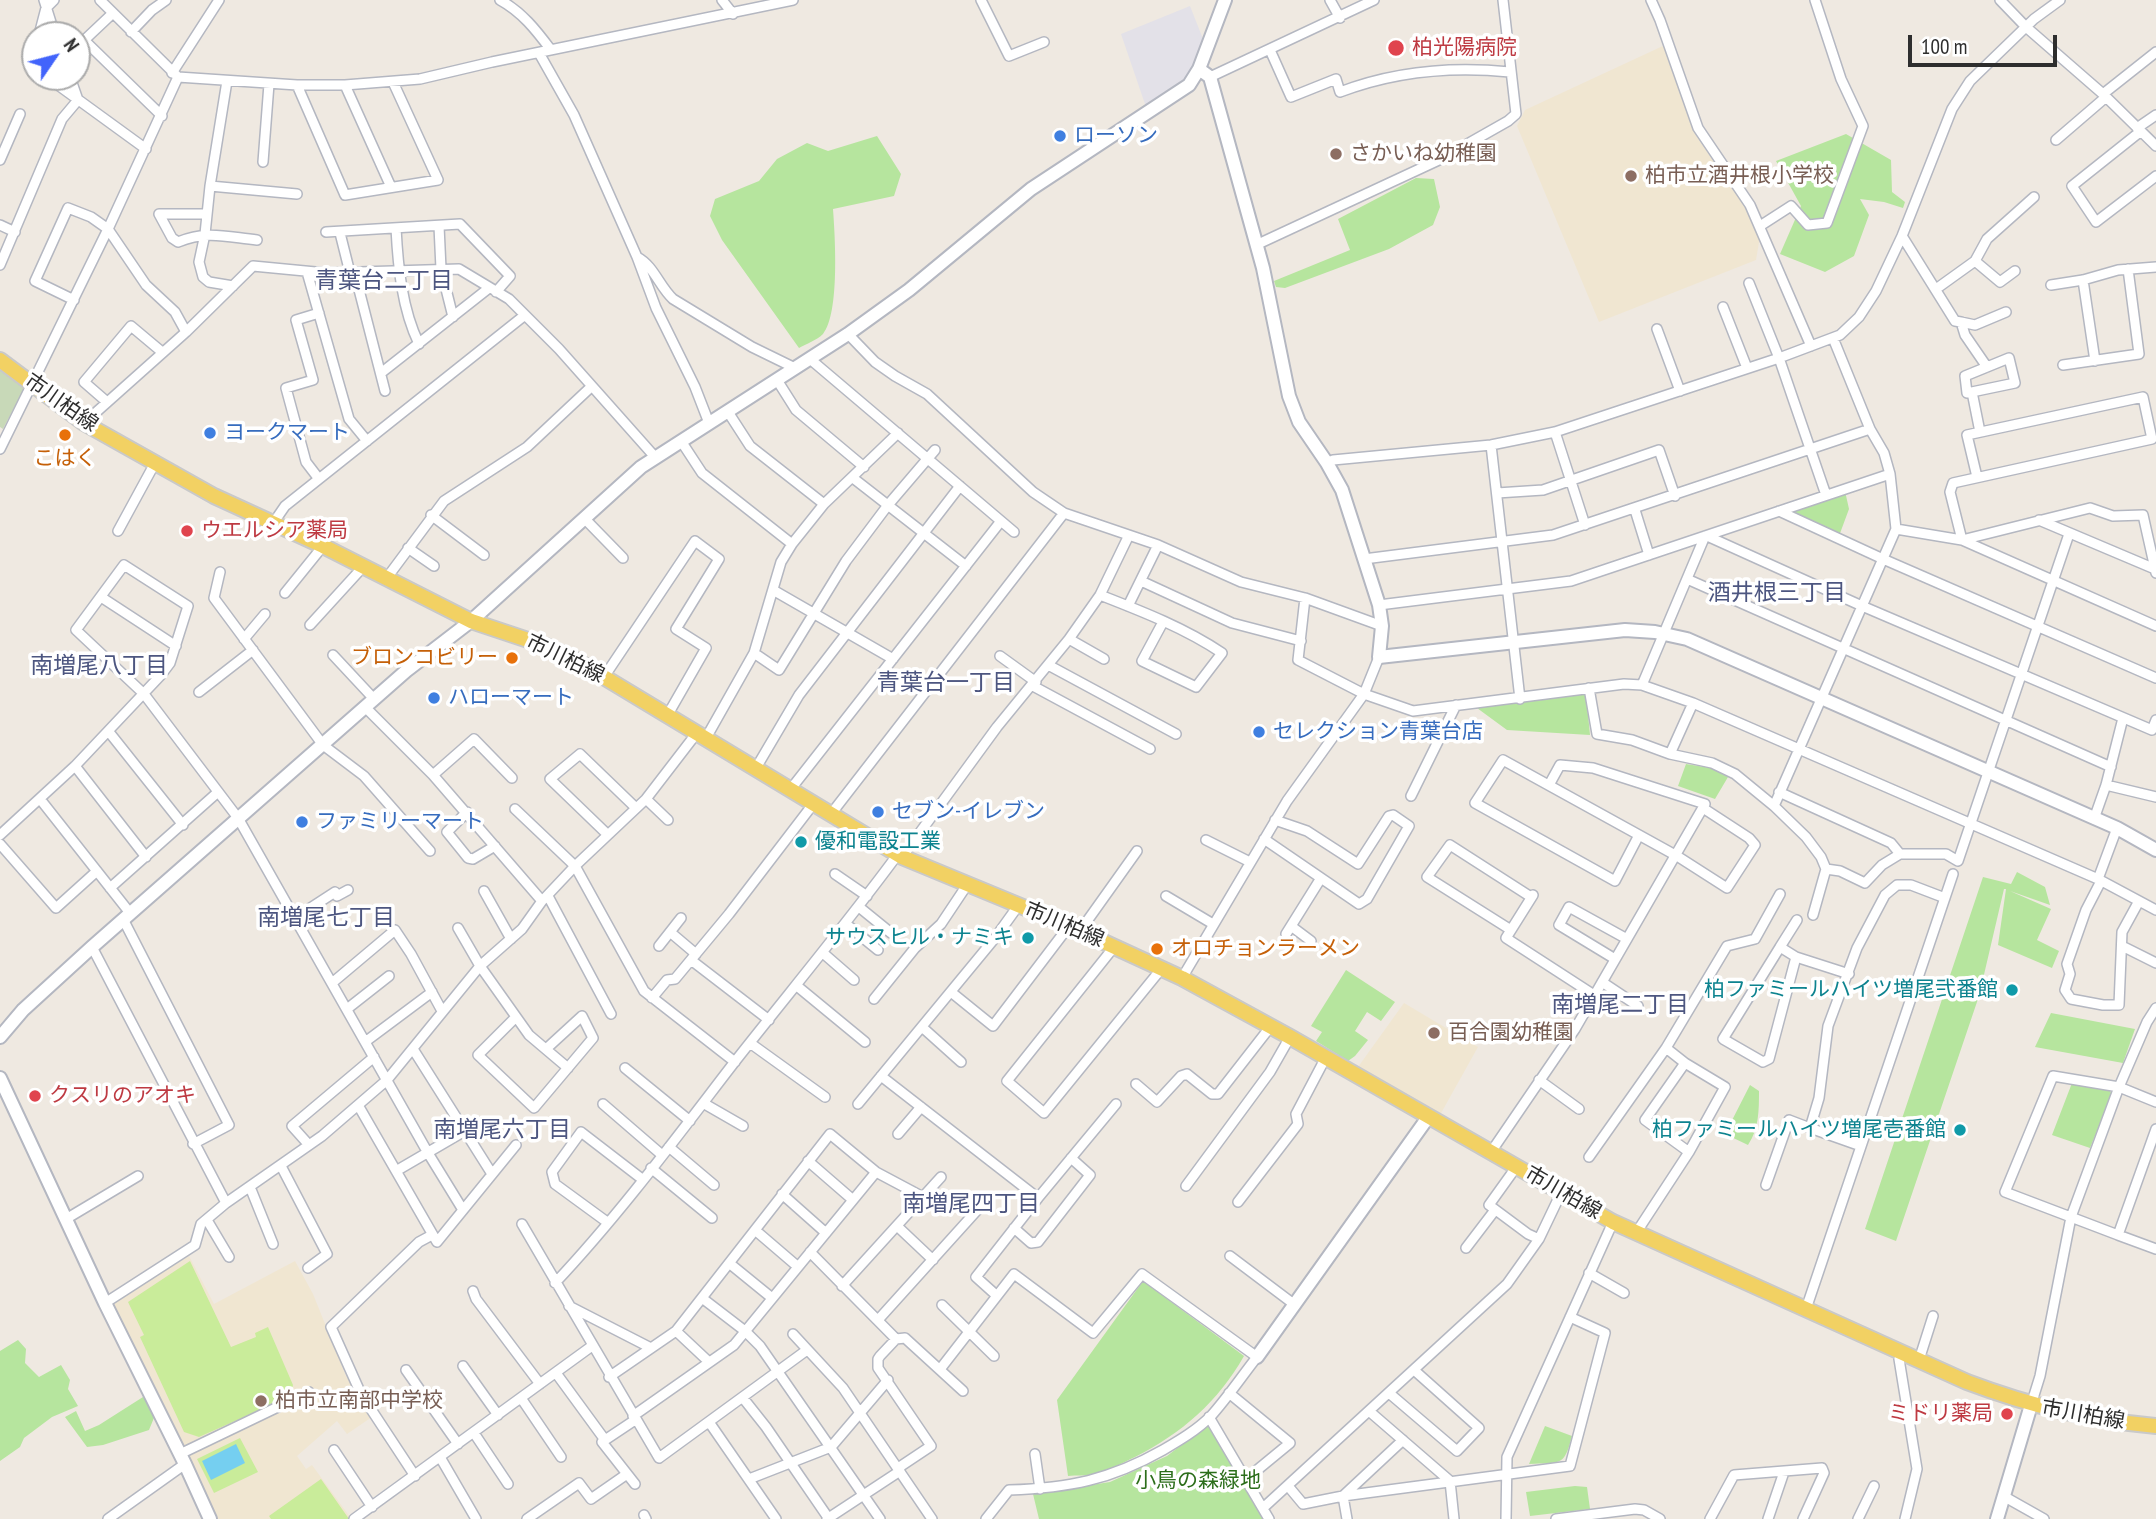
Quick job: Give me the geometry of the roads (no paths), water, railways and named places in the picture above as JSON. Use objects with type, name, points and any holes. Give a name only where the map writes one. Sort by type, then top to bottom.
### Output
[{"type":"main road","name":"市川柏線","points":[[0,360],[84,423],[214,496],[274,522],[471,621],[547,646],[604,677],[900,855],[1075,929],[1182,978],[1326,1057],[1613,1222],[1968,1382],[2031,1405],[2086,1418],[2156,1426]]},
{"type":"street","points":[[50,21],[45,4],[54,0]]},
{"type":"street","points":[[100,0],[175,75],[297,85],[393,82],[447,74],[539,52],[793,0]]},
{"type":"street","points":[[131,32],[166,0]]},
{"type":"street","points":[[0,449],[162,116],[175,75],[219,0]]},
{"type":"street","points":[[500,0],[514,8],[535,28],[551,50]]},
{"type":"street","points":[[722,0],[733,13]]},
{"type":"street","points":[[981,0],[1009,56],[1044,42]]},
{"type":"street","points":[[1182,978],[1275,820],[1364,694],[1379,657],[1382,626],[1342,490],[1299,422],[1289,396],[1263,268],[1205,73],[1226,0]]},
{"type":"street","points":[[1330,0],[1339,18]]},
{"type":"street","points":[[0,1037],[23,1010],[127,916],[369,703],[471,621],[655,457],[848,334],[919,282],[1031,189],[1205,73],[1270,50],[1339,18],[1362,3],[1374,0]]},
{"type":"street","points":[[1256,246],[1441,159],[1516,114],[1503,0]]},
{"type":"street","points":[[1651,0],[1698,128],[1750,205],[1811,346]]},
{"type":"street","points":[[1760,226],[1791,206],[1808,225],[1827,223],[1863,126],[1841,79],[1815,0]]},
{"type":"street","points":[[2000,0],[2156,146]]},
{"type":"street","points":[[1327,463],[1340,459],[1491,445],[1555,432],[1779,358],[1840,335],[1859,317],[1876,291],[1902,236],[1952,109],[1970,81],[2026,27],[2060,0]]},
{"type":"street","points":[[91,34],[113,13]]},
{"type":"street","points":[[1270,50],[1291,97],[1336,79],[1340,92],[1383,78],[1420,71],[1470,68],[1510,72]]},
{"type":"street","points":[[91,52],[162,116]]},
{"type":"street","points":[[539,52],[574,115],[637,257],[656,308],[695,387],[709,423]]},
{"type":"street","points":[[2056,140],[2156,52]]},
{"type":"street","points":[[227,81],[199,262],[203,277],[209,282],[233,286]]},
{"type":"street","points":[[297,85],[345,195],[438,180],[393,82]]},
{"type":"street","points":[[263,162],[269,84]]},
{"type":"street","points":[[345,85],[391,187]]},
{"type":"street","points":[[66,91],[146,149]]},
{"type":"street","points":[[75,91],[78,100]]},
{"type":"street","points":[[0,265],[62,119],[78,100]]},
{"type":"street","points":[[0,160],[20,114]]},
{"type":"street","points":[[2156,115],[2072,186],[2096,222],[2156,176]]},
{"type":"street","points":[[210,186],[297,194]]},
{"type":"street","points":[[1936,289],[1975,261],[1987,239],[2034,197]]},
{"type":"street","points":[[74,300],[35,281],[68,208],[91,217],[108,229],[146,285],[175,312],[186,332]]},
{"type":"street","points":[[207,214],[159,214],[172,238],[178,242],[197,234],[257,240]]},
{"type":"street","points":[[326,232],[460,223],[510,276],[381,373]]},
{"type":"street","points":[[0,225],[15,232]]},
{"type":"street","points":[[439,226],[441,269],[453,317]]},
{"type":"street","points":[[396,228],[398,271],[413,332],[419,344]]},
{"type":"street","points":[[340,233],[349,269],[356,278],[386,391]]},
{"type":"street","points":[[1902,236],[1955,321],[1975,325],[2006,312]]},
{"type":"street","points":[[637,257],[647,262],[673,299],[752,347],[795,368]]},
{"type":"street","points":[[1975,261],[2000,282],[2015,271]]},
{"type":"street","points":[[84,423],[186,332],[253,266],[307,272],[459,269],[509,299],[559,349],[655,457]]},
{"type":"street","points":[[2051,285],[2083,281],[2128,269],[2156,267]]},
{"type":"street","points":[[2063,365],[2139,354],[2128,269]]},
{"type":"street","points":[[307,272],[349,419],[367,441]]},
{"type":"street","points":[[2083,281],[2095,361]]},
{"type":"street","points":[[1749,283],[1779,358],[1826,495]]},
{"type":"street","points":[[1723,307],[1747,368]]},
{"type":"street","points":[[319,313],[296,320],[313,380],[286,388],[306,462],[319,479]]},
{"type":"street","points":[[274,522],[285,506],[525,315]]},
{"type":"street","points":[[1961,322],[1965,335],[1987,366]]},
{"type":"street","points":[[107,402],[84,382],[131,326],[162,352]]},
{"type":"street","points":[[1657,329],[1680,391]]},
{"type":"street","points":[[848,334],[875,362],[928,394],[1033,492],[1064,513],[1158,545],[1241,582],[1306,598],[1382,626]]},
{"type":"street","points":[[1774,806],[1896,529],[1890,474],[1884,453],[1870,429],[1833,338]]},
{"type":"street","points":[[2010,358],[2015,383],[1972,392],[1967,393],[1965,376],[2010,358]]},
{"type":"street","points":[[810,359],[1014,532]]},
{"type":"street","points":[[777,380],[796,410],[863,467]]},
{"type":"street","points":[[386,579],[444,501],[527,447],[592,386]]},
{"type":"street","points":[[1972,392],[1980,432]]},
{"type":"street","points":[[1962,540],[1950,492],[1953,483],[2152,439],[2143,397],[1967,435],[1977,477]]},
{"type":"street","points":[[728,412],[750,446],[824,504]]},
{"type":"street","points":[[1364,559],[1553,535],[1870,429]]},
{"type":"street","points":[[1555,432],[1586,525]]},
{"type":"street","points":[[105,1303],[195,1245],[199,1226],[226,1203],[309,1145],[387,1080],[480,966],[522,929],[575,866],[646,799],[701,736],[754,653],[781,562],[792,544],[824,504],[898,433]]},
{"type":"street","points":[[681,441],[702,473],[792,544]]},
{"type":"street","points":[[1491,445],[1521,699]]},
{"type":"street","points":[[754,653],[779,670],[846,561],[888,505],[935,450]]},
{"type":"street","points":[[1497,493],[1543,489],[1660,450],[1675,496]]},
{"type":"street","points":[[118,531],[155,463]]},
{"type":"street","points":[[1378,605],[1571,581],[1890,474]]},
{"type":"street","points":[[853,478],[966,566]]},
{"type":"street","points":[[756,768],[799,695],[960,486]]},
{"type":"street","points":[[1962,540],[2090,508],[2113,516],[2143,515],[2155,571]]},
{"type":"street","points":[[1635,509],[1649,555]]},
{"type":"street","points":[[1779,511],[1882,559],[2156,678]]},
{"type":"street","points":[[831,814],[1064,513]]},
{"type":"street","points":[[431,515],[484,555]]},
{"type":"street","points":[[584,519],[623,558]]},
{"type":"street","points":[[2039,520],[2155,571]]},
{"type":"street","points":[[790,790],[1001,521]]},
{"type":"street","points":[[1896,529],[1962,540],[2156,626]]},
{"type":"street","points":[[1826,869],[1840,871],[1865,883],[1882,865],[1900,854],[1946,854],[1958,861],[2068,534]]},
{"type":"street","points":[[555,1283],[666,1151],[900,855],[997,727],[1049,666],[1100,594],[1129,535]]},
{"type":"street","points":[[1642,685],[1662,633],[1706,536]]},
{"type":"street","points":[[1706,536],[2152,730],[2156,720]]},
{"type":"street","points":[[604,677],[695,541],[719,559],[676,629],[706,648],[667,716]]},
{"type":"street","points":[[1128,606],[1158,545]]},
{"type":"street","points":[[285,593],[323,546]]},
{"type":"street","points":[[408,548],[434,566]]},
{"type":"street","points":[[0,835],[109,732],[144,694],[170,663],[188,606],[124,565],[76,630],[144,694],[238,818],[463,1210]]},
{"type":"street","points":[[310,625],[362,568]]},
{"type":"street","points":[[220,572],[214,598],[323,745],[364,776],[430,851]]},
{"type":"street","points":[[1687,579],[2111,766]]},
{"type":"street","points":[[1141,581],[1232,623],[1301,641]]},
{"type":"street","points":[[773,590],[893,659]]},
{"type":"street","points":[[1100,594],[1128,606],[1203,640],[1222,653],[1196,687],[1142,661],[1163,622]]},
{"type":"street","points":[[101,597],[176,646]]},
{"type":"street","points":[[1306,598],[1298,660],[1364,694],[1413,711],[1589,688],[1642,685],[1693,703],[2100,880],[2156,910]]},
{"type":"street","points":[[244,639],[265,614]]},
{"type":"street","points":[[1379,657],[1625,629],[1687,639],[2116,828],[2156,850]]},
{"type":"street","points":[[1069,639],[1104,659]]},
{"type":"street","points":[[199,692],[253,650]]},
{"type":"street","points":[[334,655],[369,703],[545,899],[611,1014]]},
{"type":"street","points":[[1000,656],[1034,684],[1150,749]]},
{"type":"street","points":[[1049,666],[1176,734]]},
{"type":"street","points":[[1589,688],[1597,734],[1632,740],[1671,754],[1712,763],[1735,774],[1806,837],[1821,857],[1826,869],[1813,915]]},
{"type":"street","points":[[1671,754],[1693,703]]},
{"type":"street","points":[[1411,796],[1457,705]]},
{"type":"street","points":[[2094,819],[2106,785],[2123,718]]},
{"type":"street","points":[[109,732],[183,825]]},
{"type":"street","points":[[433,775],[474,739],[512,778]]},
{"type":"street","points":[[607,834],[550,779],[580,754],[636,808]]},
{"type":"street","points":[[1639,835],[1615,881],[1475,803],[1503,760],[1549,785],[1677,856],[1727,888],[1755,845],[1749,838],[1703,808]]},
{"type":"street","points":[[1491,1152],[1575,1029],[1705,804],[1592,768],[1560,765],[1549,785]]},
{"type":"street","points":[[75,766],[146,857]]},
{"type":"street","points":[[1425,770],[1434,775]]},
{"type":"street","points":[[2106,785],[2156,797]]},
{"type":"street","points":[[110,888],[218,792]]},
{"type":"street","points":[[1779,792],[1891,844],[1900,854]]},
{"type":"street","points":[[40,799],[110,888],[127,916],[229,1125],[193,1144]]},
{"type":"street","points":[[646,799],[668,820]]},
{"type":"street","points":[[652,998],[667,980],[676,979],[814,803]]},
{"type":"street","points":[[515,809],[575,866],[638,981],[652,998],[735,1062]]},
{"type":"street","points":[[467,812],[447,832],[468,858],[473,859],[495,846]]},
{"type":"street","points":[[1264,839],[1357,903],[1362,903],[1409,826],[1393,815],[1389,816],[1357,864],[1307,831],[1275,820]]},
{"type":"street","points":[[2116,828],[2100,880],[2086,909],[2067,964],[2070,974],[2065,990],[2071,999],[2103,1005],[2119,1004],[2123,932],[2139,901]]},
{"type":"street","points":[[1206,840],[1250,862]]},
{"type":"street","points":[[0,844],[56,908],[97,871]]},
{"type":"street","points":[[1511,930],[1427,877],[1450,845],[1532,896],[1511,930],[1506,938],[1594,995]]},
{"type":"street","points":[[951,992],[993,1026],[1137,851]]},
{"type":"street","points":[[835,874],[867,896]]},
{"type":"street","points":[[1806,1309],[1953,874]]},
{"type":"street","points":[[1311,941],[1289,930],[1321,878]]},
{"type":"street","points":[[874,999],[915,948],[941,924],[967,885]]},
{"type":"street","points":[[1810,1128],[1819,1098],[1828,1026],[1857,948],[1885,895],[1897,885],[1912,885],[1945,898]]},
{"type":"street","points":[[295,918],[335,892],[337,897],[348,890]]},
{"type":"street","points":[[484,891],[511,939]]},
{"type":"street","points":[[1588,1157],[1666,1048],[1727,946],[1755,939],[1780,894]]},
{"type":"street","points":[[1166,896],[1213,924]]},
{"type":"street","points":[[858,1104],[1018,906]]},
{"type":"street","points":[[859,907],[891,933]]},
{"type":"street","points":[[1615,958],[1559,925],[1569,907],[1627,939]]},
{"type":"street","points":[[659,946],[681,918]]},
{"type":"street","points":[[1796,957],[1769,1059],[1763,1062],[1723,1039],[1797,920]]},
{"type":"street","points":[[846,924],[878,950]]},
{"type":"street","points":[[458,928],[480,966],[529,1035],[568,1068]]},
{"type":"street","points":[[332,982],[395,930],[442,1011]]},
{"type":"street","points":[[670,932],[694,957],[769,1020]]},
{"type":"street","points":[[2122,946],[2156,963]]},
{"type":"street","points":[[92,947],[226,1203]]},
{"type":"street","points":[[1114,947],[1007,1081],[1044,1114],[1162,968]]},
{"type":"street","points":[[1780,947],[1796,957],[1849,974]]},
{"type":"street","points":[[823,953],[854,980]]},
{"type":"street","points":[[347,1009],[389,976]]},
{"type":"street","points":[[1602,982],[1638,1006]]},
{"type":"street","points":[[797,986],[865,1042]]},
{"type":"street","points":[[365,1041],[432,992]]},
{"type":"street","points":[[1997,1519],[2040,1376],[2071,1217],[2119,1087],[2156,1007]]},
{"type":"street","points":[[516,1017],[478,1055],[534,1108],[593,1038],[582,1016],[546,1049]]},
{"type":"street","points":[[1136,1084],[1157,1102],[1181,1076],[1188,1074],[1212,1094],[1218,1094],[1271,1026]]},
{"type":"street","points":[[922,1027],[961,1062]]},
{"type":"street","points":[[1186,1186],[1270,1072],[1290,1037]]},
{"type":"street","points":[[750,1043],[825,1097]]},
{"type":"street","points":[[413,1048],[492,1174]]},
{"type":"street","points":[[1636,1233],[1689,1153],[1725,1087],[1666,1048]]},
{"type":"street","points":[[309,1145],[292,1126],[374,1057]]},
{"type":"street","points":[[1238,1202],[1298,1124],[1296,1114],[1326,1057]]},
{"type":"street","points":[[1685,1063],[1645,1120],[1689,1153]]},
{"type":"street","points":[[625,1068],[690,1121]]},
{"type":"street","points":[[881,1076],[1038,1198]]},
{"type":"street","points":[[2156,1102],[2119,1087],[2053,1076],[2005,1192],[2156,1249]]},
{"type":"street","points":[[0,1078],[210,1519]]},
{"type":"street","points":[[1539,1080],[1579,1109]]},
{"type":"street","points":[[703,1103],[743,1126]]},
{"type":"street","points":[[603,1104],[714,1185]]},
{"type":"street","points":[[996,1295],[976,1277],[1116,1104]]},
{"type":"street","points":[[358,1105],[437,1242],[516,1145]]},
{"type":"street","points":[[898,1134],[921,1107]]},
{"type":"street","points":[[992,1517],[1009,1490],[1041,1489],[1109,1477],[1183,1439],[1209,1417],[1257,1357],[1429,1116]]},
{"type":"street","points":[[1766,1185],[1789,1120],[1861,1146]]},
{"type":"street","points":[[396,1171],[480,1122]]},
{"type":"street","points":[[2118,1235],[2156,1129]]},
{"type":"street","points":[[607,1222],[555,1184],[552,1172],[581,1132],[642,1179]]},
{"type":"street","points":[[609,1377],[676,1331],[830,1134],[877,1172],[923,1197]]},
{"type":"street","points":[[1014,1228],[1031,1243],[1038,1242],[1090,1175],[1071,1158]]},
{"type":"street","points":[[808,1161],[853,1200]]},
{"type":"street","points":[[281,1166],[327,1254],[308,1268]]},
{"type":"street","points":[[1517,1166],[1489,1205],[1539,1239]]},
{"type":"street","points":[[651,1168],[712,1218]]},
{"type":"street","points":[[635,1484],[602,1442],[734,1345],[877,1172]]},
{"type":"street","points":[[66,1219],[138,1176]]},
{"type":"street","points":[[842,1286],[941,1177]]},
{"type":"street","points":[[250,1187],[273,1244]]},
{"type":"street","points":[[1263,1508],[1507,1284],[1539,1239],[1561,1193]]},
{"type":"street","points":[[782,1194],[826,1233]]},
{"type":"street","points":[[878,1320],[980,1207]]},
{"type":"street","points":[[1466,1248],[1495,1210]]},
{"type":"street","points":[[207,1220],[229,1257]]},
{"type":"street","points":[[1506,1519],[1507,1457],[1613,1222]]},
{"type":"street","points":[[522,1224],[609,1377],[659,1458],[807,1350]]},
{"type":"street","points":[[897,1226],[933,1260]]},
{"type":"street","points":[[755,1230],[797,1266]]},
{"type":"street","points":[[415,1476],[361,1394],[331,1327],[419,1242],[432,1235]]},
{"type":"street","points":[[810,1252],[896,1339]]},
{"type":"street","points":[[1230,1256],[1295,1305]]},
{"type":"street","points":[[729,1263],[772,1298]]},
{"type":"street","points":[[1589,1273],[1624,1293]]},
{"type":"street","points":[[941,1368],[1014,1274],[1093,1333],[1143,1274],[1257,1357]]},
{"type":"street","points":[[473,1291],[476,1299],[540,1384]]},
{"type":"street","points":[[702,1298],[745,1331],[778,1371],[880,1519]]},
{"type":"street","points":[[568,1305],[651,1348]]},
{"type":"street","points":[[942,1305],[994,1356]]},
{"type":"street","points":[[1919,1360],[1933,1316]]},
{"type":"street","points":[[1288,1486],[1303,1504],[1343,1496],[1570,1465],[1605,1333],[1570,1317]]},
{"type":"street","points":[[676,1331],[709,1362]]},
{"type":"street","points":[[793,1334],[843,1388],[932,1519]]},
{"type":"street","points":[[743,1398],[828,1519],[931,1446],[878,1368],[878,1359],[896,1339],[910,1340],[963,1391]]},
{"type":"street","points":[[357,1518],[592,1346]]},
{"type":"street","points":[[1901,1352],[1899,1359],[1917,1469],[1905,1519]]},
{"type":"street","points":[[463,1366],[498,1415]]},
{"type":"street","points":[[406,1370],[458,1444]]},
{"type":"street","points":[[1389,1393],[1457,1451],[1479,1428],[1414,1370]]},
{"type":"street","points":[[556,1373],[606,1440]]},
{"type":"street","points":[[749,1479],[831,1447],[888,1380]]},
{"type":"street","points":[[108,1519],[183,1459],[309,1392]]},
{"type":"street","points":[[1229,1394],[1290,1443],[1245,1480]]},
{"type":"street","points":[[521,1398],[561,1457]]},
{"type":"street","points":[[1370,1411],[1450,1481],[1454,1519]]},
{"type":"street","points":[[1209,1417],[1269,1519]]},
{"type":"street","points":[[709,1422],[776,1519]]},
{"type":"street","points":[[474,1433],[509,1484]]},
{"type":"street","points":[[1343,1496],[1403,1440]]},
{"type":"street","points":[[334,1450],[372,1507]]},
{"type":"street","points":[[1035,1454],[1041,1489]]},
{"type":"street","points":[[440,1457],[476,1519]]},
{"type":"street","points":[[1710,1519],[1734,1475],[1822,1468],[1824,1473],[1802,1519]]},
{"type":"street","points":[[1768,1519],[1784,1472]]},
{"type":"street","points":[[527,1519],[579,1483],[591,1499],[627,1474]]},
{"type":"street","points":[[1858,1519],[1874,1486]]},
{"type":"street","points":[[1343,1496],[1347,1519]]},
{"type":"street","points":[[2005,1497],[2045,1519]]},
{"type":"street","points":[[1556,1519],[1635,1509],[1644,1510],[1660,1519]]},
{"type":"street","points":[[1629,1519],[1635,1509]]},
{"type":"water","points":[[236,1444],[245,1463],[211,1480],[202,1461]]},
{"type":"place","name":"柏光陽病院","points":[[1396,48]]},
{"type":"place","name":"ローソン","points":[[1060,136]]},
{"type":"place","name":"さかいね幼稚園","points":[[1336,154]]},
{"type":"place","name":"柏市立酒井根小学校","points":[[1631,176]]},
{"type":"place","name":"ヨークマート","points":[[210,433]]},
{"type":"place","name":"こはく","points":[[65,435]]},
{"type":"place","name":"ウエルシア薬局","points":[[187,531]]},
{"type":"place","name":"ブロンコビリー","points":[[512,658]]},
{"type":"place","name":"ハローマート","points":[[434,698]]},
{"type":"place","name":"セレクション青葉台店","points":[[1259,732]]},
{"type":"place","name":"セブン-イレブン","points":[[878,812]]},
{"type":"place","name":"ファミリーマート","points":[[302,822]]},
{"type":"place","name":"優和電設工業","points":[[801,842]]},
{"type":"place","name":"サウスヒル・ナミキ","points":[[1028,938]]},
{"type":"place","name":"オロチョンラーメン","points":[[1157,949]]},
{"type":"place","name":"柏ファミールハイツ増尾弐番館","points":[[2012,990]]},
{"type":"place","name":"百合園幼稚園","points":[[1434,1033]]},
{"type":"place","name":"クスリのアオキ","points":[[35,1096]]},
{"type":"place","name":"柏ファミールハイツ増尾壱番館","points":[[1960,1130]]},
{"type":"place","name":"柏市立南部中学校","points":[[261,1401]]},
{"type":"place","name":"ミドリ薬局","points":[[2007,1414]]},
{"type":"district","name":"青葉台二丁目","points":[[384,281]]},
{"type":"district","name":"酒井根三丁目","points":[[1777,593]]},
{"type":"district","name":"南増尾八丁目","points":[[99,666]]},
{"type":"district","name":"青葉台一丁目","points":[[946,683]]},
{"type":"district","name":"南増尾七丁目","points":[[326,918]]},
{"type":"district","name":"南増尾二丁目","points":[[1620,1005]]},
{"type":"district","name":"南増尾六丁目","points":[[502,1130]]},
{"type":"district","name":"南増尾四丁目","points":[[971,1204]]},
{"type":"park label","name":"小鳥の森緑地","points":[[1198,1481]]}]
